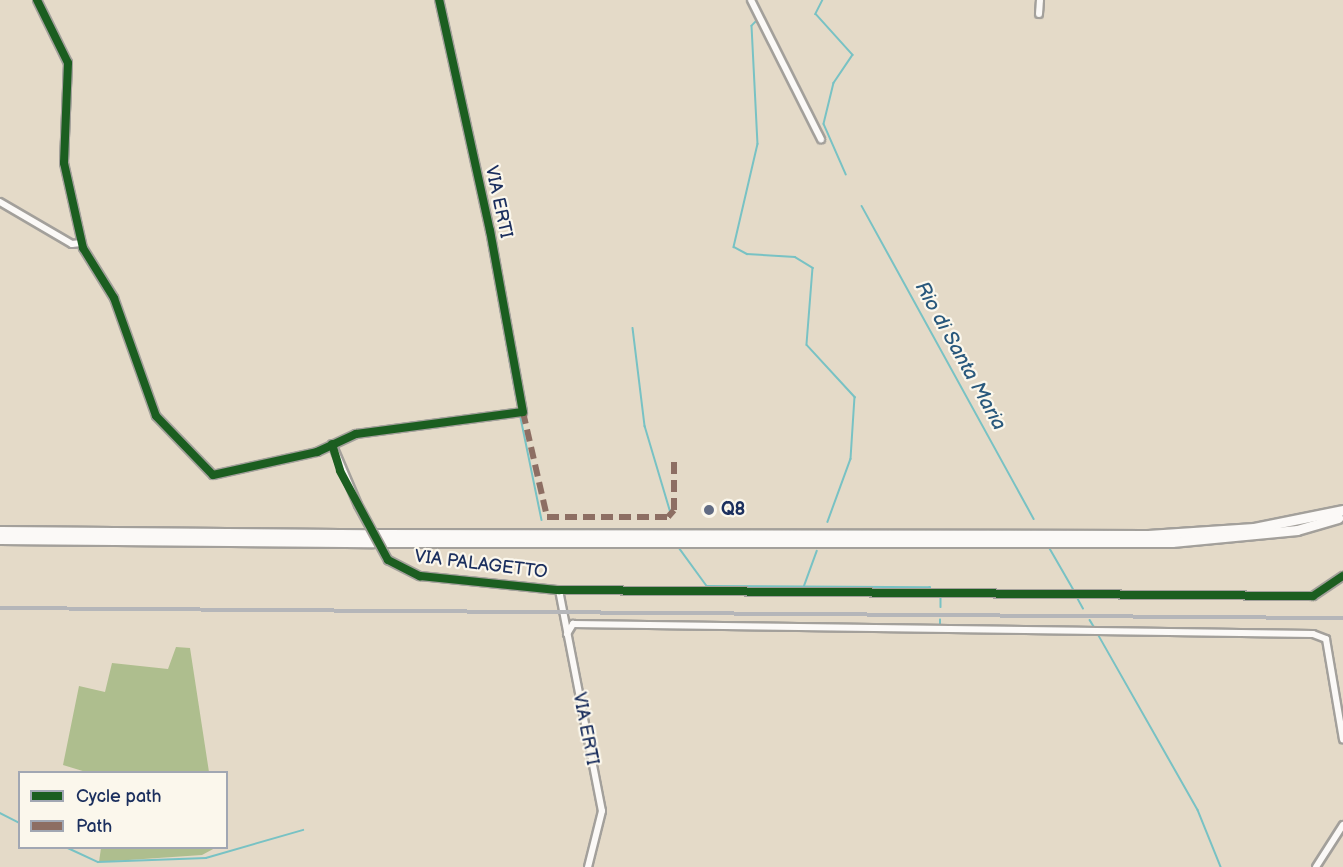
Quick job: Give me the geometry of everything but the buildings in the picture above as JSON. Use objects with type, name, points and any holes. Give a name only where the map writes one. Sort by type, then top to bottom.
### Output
[{"type":"highway","points":[[0,539],[1148,535],[1254,528],[1343,510]]},
{"type":"highway","points":[[0,531],[376,538],[1172,542],[1297,530],[1343,517]]},
{"type":"street","points":[[36,0],[68,63],[64,163],[81,243],[114,298],[156,416],[206,470],[218,475],[333,444]]},
{"type":"street","name":"VIA ERTI","points":[[333,444],[356,434],[523,412],[490,231],[439,0]]},
{"type":"street","points":[[751,0],[821,139]]},
{"type":"street","points":[[1039,14],[1040,0]]},
{"type":"street","points":[[0,202],[72,244],[81,243]]},
{"type":"street","name":"VIA PALAGETTO","points":[[333,444],[358,505],[388,560],[413,575],[559,590],[1313,596],[1332,587],[1343,576]]},
{"type":"street","name":"VIA ERTI","points":[[559,590],[602,811],[588,867]]},
{"type":"street","points":[[567,634],[573,624],[928,631],[1313,634],[1326,639],[1343,740]]},
{"type":"street","points":[[1316,867],[1343,825]]},
{"type":"green space","points":[[176,647],[190,648],[209,771],[83,771],[63,765],[79,686],[105,692],[112,663],[168,669]]},
{"type":"green space","points":[[101,849],[213,849],[202,855],[99,862]]},
{"type":"waterway","name":"Rio di Santa Maria","points":[[823,0],[816,14],[853,55],[834,83],[824,124],[846,174]]},
{"type":"waterway","points":[[757,21],[752,26],[758,144],[734,247],[747,254],[795,257],[813,268],[807,345],[855,397],[851,459],[828,522]]},
{"type":"waterway","points":[[445,39],[471,160]]},
{"type":"waterway","name":"Rio di Santa Maria","points":[[862,206],[1034,519]]},
{"type":"waterway","points":[[489,244],[518,405]]},
{"type":"waterway","points":[[633,328],[645,426],[671,513]]},
{"type":"waterway","points":[[521,418],[542,520]]},
{"type":"waterway","name":"Rio di Santa Maria","points":[[1049,547],[1075,592]]},
{"type":"waterway","points":[[680,549],[707,586],[930,587],[931,592]]},
{"type":"waterway","points":[[804,586],[817,551]]},
{"type":"waterway","points":[[932,596],[941,597],[941,607]]},
{"type":"waterway","name":"Rio di Santa Maria","points":[[1077,597],[1083,608]]},
{"type":"waterway","points":[[929,626],[940,625],[940,620]]},
{"type":"waterway","name":"Rio di Santa Maria","points":[[1090,620],[1096,630]]},
{"type":"waterway","name":"Rio di Santa Maria","points":[[1098,634],[1198,810],[1221,867]]},
{"type":"waterway","points":[[0,813],[18,822]]},
{"type":"waterway","points":[[70,849],[98,862],[206,858],[303,830]]},
{"type":"railway","points":[[0,608],[1343,618]]},
{"type":"marked path","points":[[523,412],[547,517],[668,517],[674,510],[674,462]]},
{"type":"cycle path","points":[[37,0],[68,63],[64,163],[83,248],[114,298],[156,416],[213,475],[317,452],[356,434],[523,412],[490,231],[439,0]]},
{"type":"cycle path","points":[[332,444],[340,471],[388,560],[420,576],[559,590],[1313,596],[1343,576]]},
{"type":"place","name":"Q8","points":[[709,510]]}]
